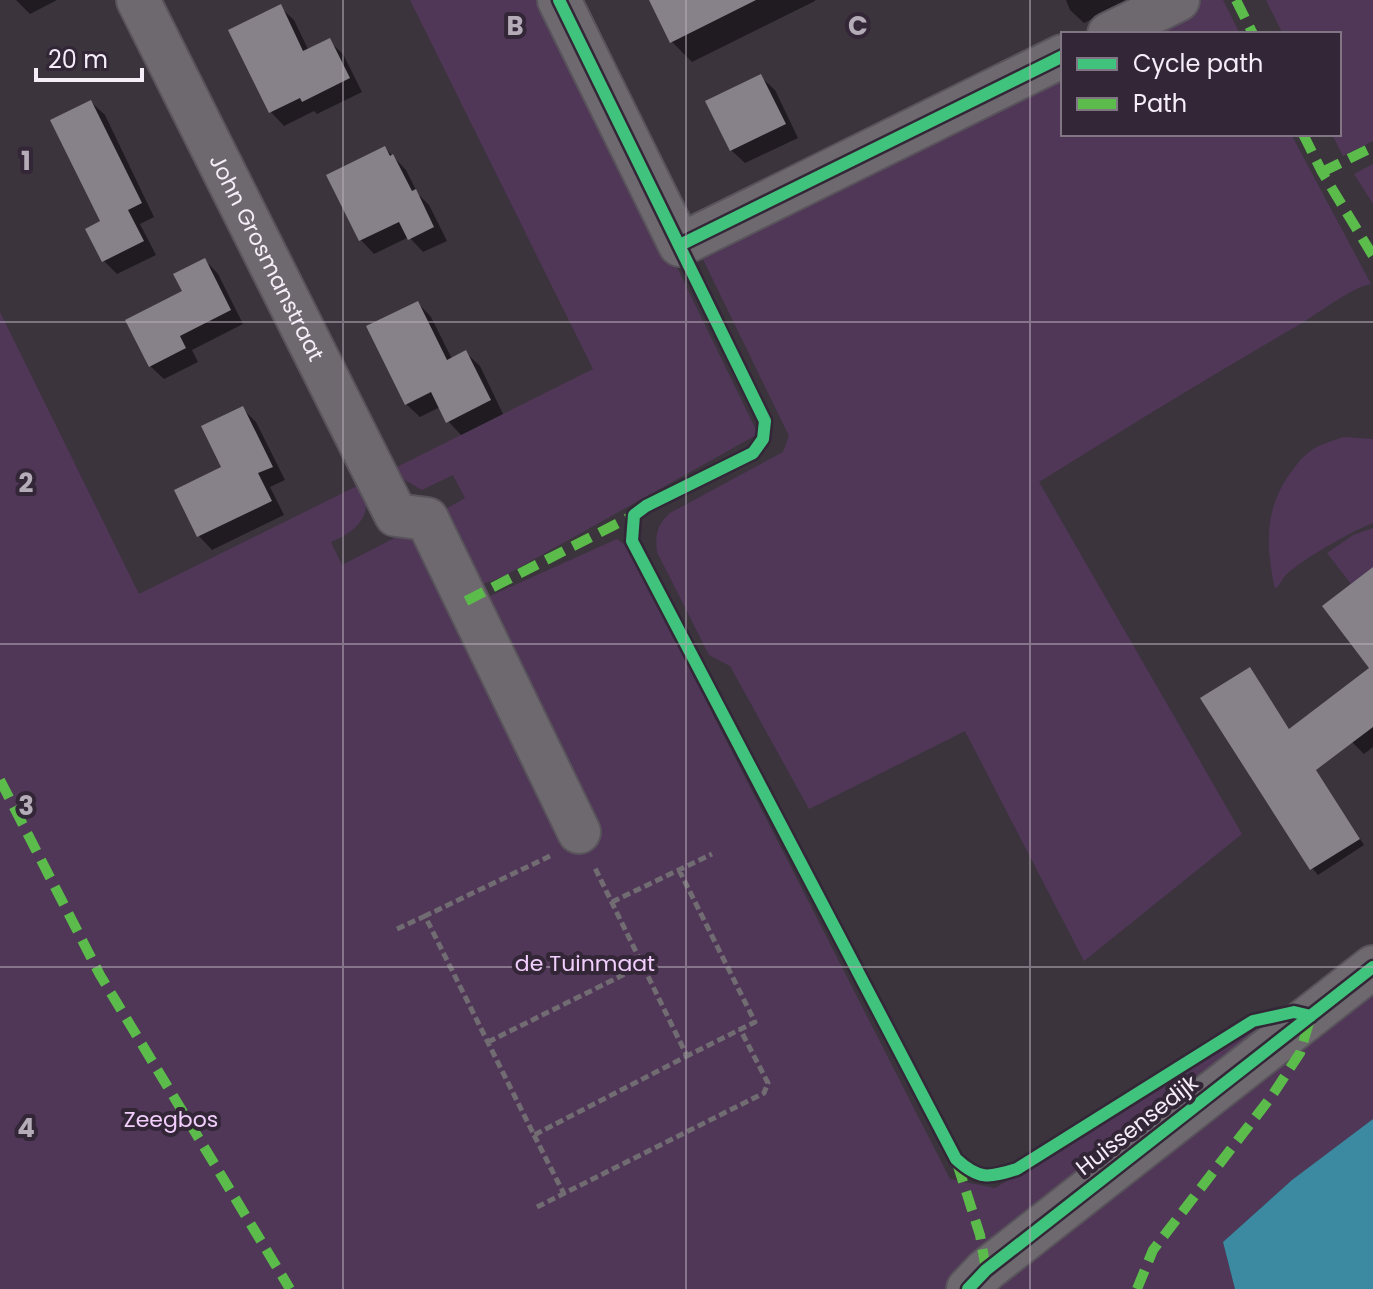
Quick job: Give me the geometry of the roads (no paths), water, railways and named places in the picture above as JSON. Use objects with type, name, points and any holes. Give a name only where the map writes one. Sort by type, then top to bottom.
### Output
[{"type":"street","points":[[559,0],[680,245],[1061,57]]},
{"type":"street","points":[[1113,32],[1178,0]]},
{"type":"street","name":"John Grosmanstraat","points":[[144,2],[396,515],[427,519],[580,836]]},
{"type":"street","name":"Huissensedijk","points":[[968,1289],[998,1260],[1373,967]]},
{"type":"water","points":[[1373,1119],[1373,1289],[1235,1289],[1223,1242],[1292,1180]]},
{"type":"park label","name":"de Tuinmaat","points":[[585,963]]},
{"type":"park label","name":"Zeegbos","points":[[171,1119]]}]
